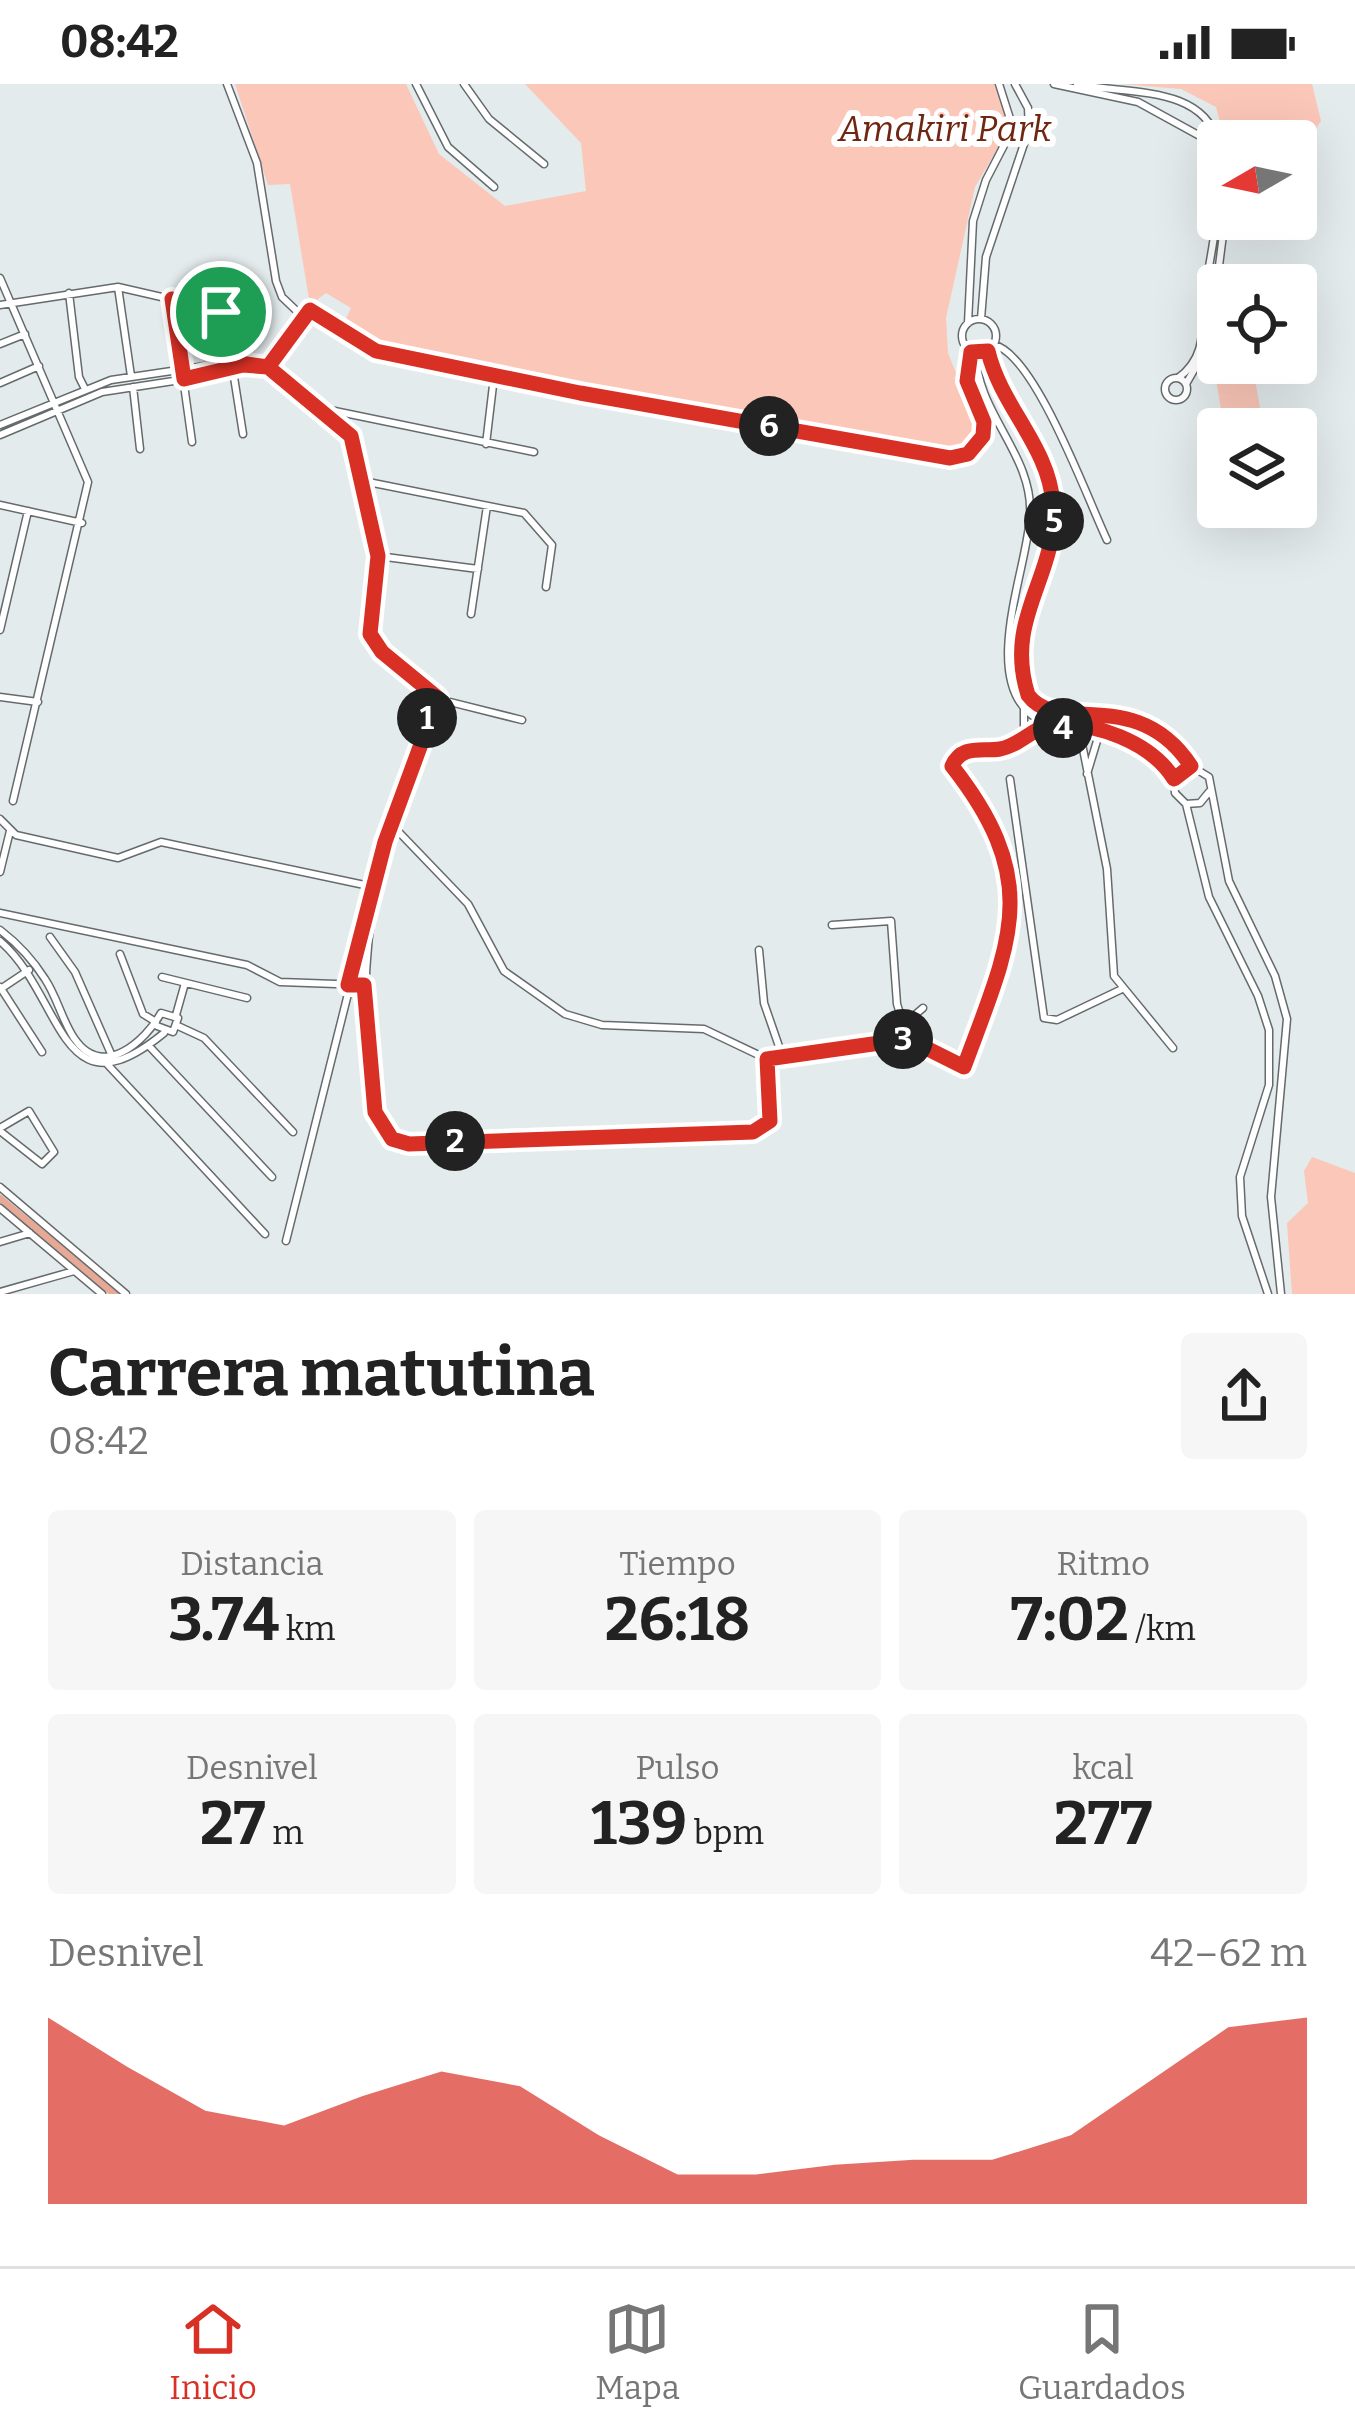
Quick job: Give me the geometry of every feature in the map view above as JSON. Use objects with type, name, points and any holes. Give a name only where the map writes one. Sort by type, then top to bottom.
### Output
[{"type":"street","points":[[227,84],[257,163],[276,281],[282,297],[303,317]]},
{"type":"street","points":[[416,84],[448,147],[494,187]]},
{"type":"street","points":[[464,84],[489,119],[544,164]]},
{"type":"street","points":[[999,84],[1013,128],[986,180],[973,220],[968,323],[962,338],[973,352],[981,385],[1021,463],[1031,501],[1029,532],[1010,605],[1013,674],[1027,731],[1017,744]]},
{"type":"street","points":[[981,319],[986,257],[1029,129],[1028,108],[1015,84]]},
{"type":"street","points":[[1054,84],[1138,102],[1195,130],[1211,146],[1216,251],[1205,292],[1202,344],[1178,378],[1167,383],[1168,396],[1184,397],[1186,384],[1209,344],[1223,240]]},
{"type":"street","points":[[1077,84],[1192,104],[1209,120]]},
{"type":"street","points":[[0,278],[88,482],[13,801]]},
{"type":"street","points":[[0,305],[118,287],[224,314],[243,434]]},
{"type":"street","points":[[118,287],[131,376]]},
{"type":"street","points":[[69,291],[79,377],[85,389]]},
{"type":"street","points":[[172,299],[192,442]]},
{"type":"street","points":[[268,367],[312,311],[376,351],[494,377],[950,458],[968,454],[983,436],[984,422],[967,381],[973,352]]},
{"type":"street","points":[[968,323],[981,319]]},
{"type":"street","points":[[981,319],[994,328],[991,348],[996,381],[1041,455],[1052,492],[1051,547],[1022,629],[1028,695],[1049,712],[1098,712],[1138,721],[1170,741],[1191,766],[1209,778],[1229,881],[1275,976],[1287,1019],[1272,1167],[1281,1294]]},
{"type":"street","points":[[0,344],[25,334]]},
{"type":"street","points":[[973,352],[1010,350],[1036,384],[1107,540]]},
{"type":"street","points":[[0,425],[133,386],[243,365],[268,367],[351,436],[378,556],[370,634],[382,652],[438,699],[522,720]]},
{"type":"street","points":[[0,382],[39,366]]},
{"type":"street","points":[[0,435],[85,389],[131,376],[232,367]]},
{"type":"street","points":[[486,444],[494,377]]},
{"type":"street","points":[[1178,378],[1186,384]]},
{"type":"street","points":[[133,386],[140,449]]},
{"type":"street","points":[[322,408],[534,452]]},
{"type":"street","points":[[363,482],[524,513],[552,545],[546,587]]},
{"type":"street","points":[[0,505],[82,523]]},
{"type":"street","points":[[471,614],[488,506]]},
{"type":"street","points":[[0,630],[28,511]]},
{"type":"street","points":[[378,556],[478,569]]},
{"type":"street","points":[[0,697],[38,702]]},
{"type":"street","points":[[286,1241],[374,887],[438,699]]},
{"type":"street","points":[[1022,705],[1049,725],[1100,731],[1143,748],[1174,779],[1174,794],[1186,804],[1209,897],[1258,996],[1272,1048],[1269,1085],[1240,1177],[1242,1216],[1268,1294]]},
{"type":"street","points":[[394,827],[476,914],[504,971],[544,1002],[602,1025],[704,1028],[767,1059],[908,1039],[964,1067],[1010,941],[1012,909],[989,816],[952,766],[966,751],[1017,744],[1049,725]]},
{"type":"street","points":[[1078,729],[1107,869],[1112,968],[1122,989],[1173,1048]]},
{"type":"street","points":[[1086,777],[1100,731]]},
{"type":"street","points":[[1174,779],[1191,766]]},
{"type":"street","points":[[1010,779],[1044,1018],[1058,1020],[1122,989]]},
{"type":"street","points":[[1186,804],[1200,802],[1209,792]]},
{"type":"street","points":[[0,819],[10,832],[123,858],[161,842],[374,887]]},
{"type":"street","points":[[0,872],[10,832]]},
{"type":"street","points":[[0,913],[247,965],[280,982],[364,985]]},
{"type":"street","points":[[367,920],[364,985],[370,1078],[384,1132],[409,1144],[753,1132],[767,1127],[767,1059]]},
{"type":"street","points":[[832,926],[891,921],[902,1026],[908,1039]]},
{"type":"street","points":[[0,930],[29,957],[75,1041],[89,1053],[110,1061],[149,1046],[178,1026]]},
{"type":"street","points":[[50,938],[84,988],[110,1061],[265,1234]]},
{"type":"street","points":[[0,940],[50,995]]},
{"type":"street","points":[[759,950],[764,1003],[784,1058]]},
{"type":"street","points":[[120,954],[143,1014],[164,1033]]},
{"type":"street","points":[[29,970],[1,988],[42,1052]]},
{"type":"street","points":[[162,977],[247,998]]},
{"type":"street","points":[[178,1026],[176,1015],[185,983]]},
{"type":"street","points":[[902,1026],[923,1008]]},
{"type":"street","points":[[110,1061],[157,1024],[166,1011],[176,1015]]},
{"type":"street","points":[[178,1026],[205,1038],[293,1132]]},
{"type":"street","points":[[149,1046],[272,1177]]},
{"type":"street","points":[[28,1110],[54,1152],[42,1164],[0,1130],[28,1110]]},
{"type":"street","points":[[0,1187],[126,1294]]},
{"type":"street","points":[[0,1208],[102,1294]]},
{"type":"street","points":[[0,1242],[30,1233]]},
{"type":"street","points":[[0,1292],[74,1271]]},
{"type":"green space","name":"Amakiri Park","points":[[235,84],[406,84],[439,154],[505,206],[586,191],[581,143],[525,84],[994,84],[1010,127],[975,187],[946,318],[948,353],[976,423],[975,440],[948,451],[372,343],[345,321],[351,308],[326,293],[310,305],[290,184],[268,185]]},
{"type":"green space","points":[[1120,84],[1312,84],[1321,121],[1317,127],[1317,120],[1219,120],[1216,107],[1181,89]]},
{"type":"green space","points":[[1217,384],[1256,384],[1260,408],[1221,408]]},
{"type":"green space","points":[[1312,1157],[1355,1173],[1355,1294],[1292,1294],[1287,1223],[1308,1203],[1304,1171]]},
{"type":"waterway","points":[[0,1199],[115,1294]]},
{"type":"route","points":[[221,312],[172,299],[184,379],[243,365],[256,364],[268,367],[310,310],[376,351],[494,377],[950,458],[968,454],[983,436],[984,422],[967,374],[971,352],[988,351],[1002,394],[1041,455],[1052,492],[1051,547],[1022,629],[1028,695],[1049,712],[1098,712],[1138,721],[1170,741],[1191,766],[1174,779],[1152,754],[1129,741],[1100,731],[1049,725],[1007,748],[966,751],[955,759],[952,766],[986,809],[994,829],[1013,926],[964,1067],[908,1039],[767,1059],[770,1121],[763,1130],[753,1132],[409,1144],[392,1139],[375,1112],[364,985],[348,985],[385,842],[438,698],[382,652],[370,634],[378,556],[351,436],[268,367],[243,365],[232,362],[221,312]]}]
